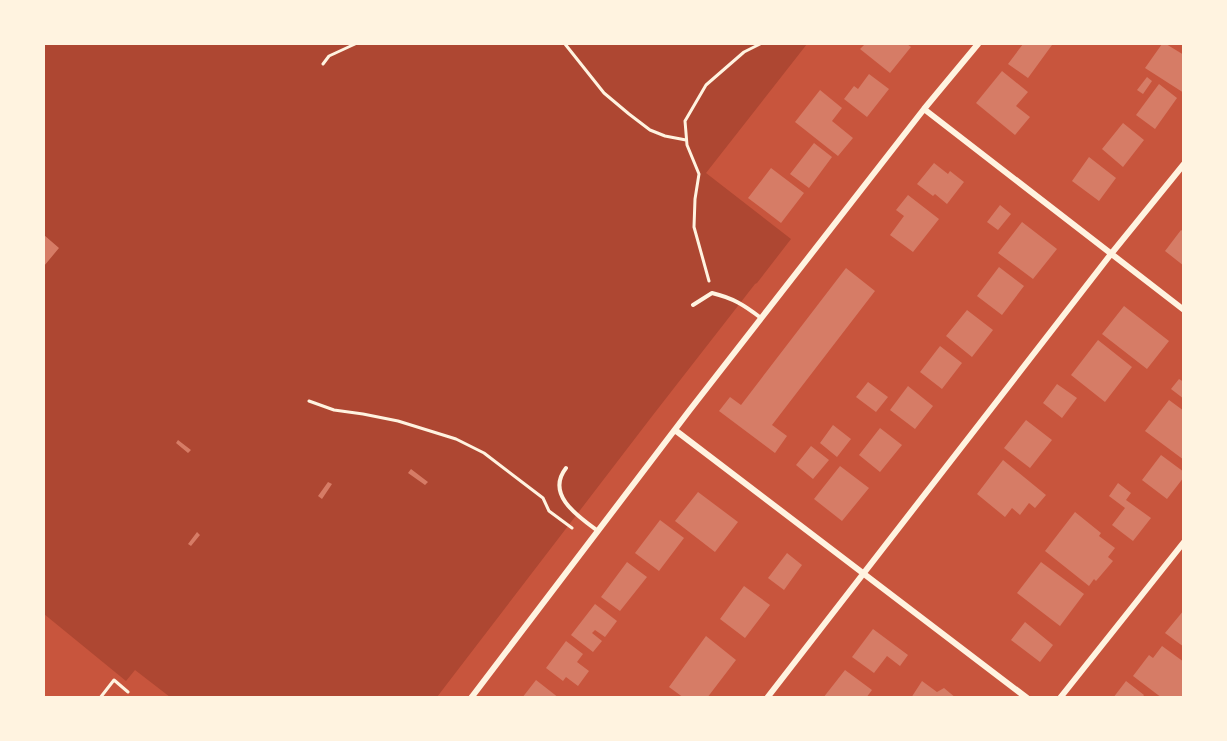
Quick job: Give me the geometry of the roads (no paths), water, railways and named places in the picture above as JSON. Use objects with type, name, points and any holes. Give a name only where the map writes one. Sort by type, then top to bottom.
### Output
[{"type":"street","points":[[471,698],[761,318],[924,109],[978,44]]},
{"type":"street","points":[[924,109],[1184,310]]},
{"type":"street","points":[[766,698],[1111,254],[1184,164]]},
{"type":"street","points":[[675,430],[1027,698]]},
{"type":"street","points":[[1060,698],[1184,542]]},
{"type":"lane","points":[[693,305],[712,293],[729,297],[761,318]]},
{"type":"lane","points":[[566,468],[562,473],[560,486],[564,501],[572,511],[598,531]]}]
